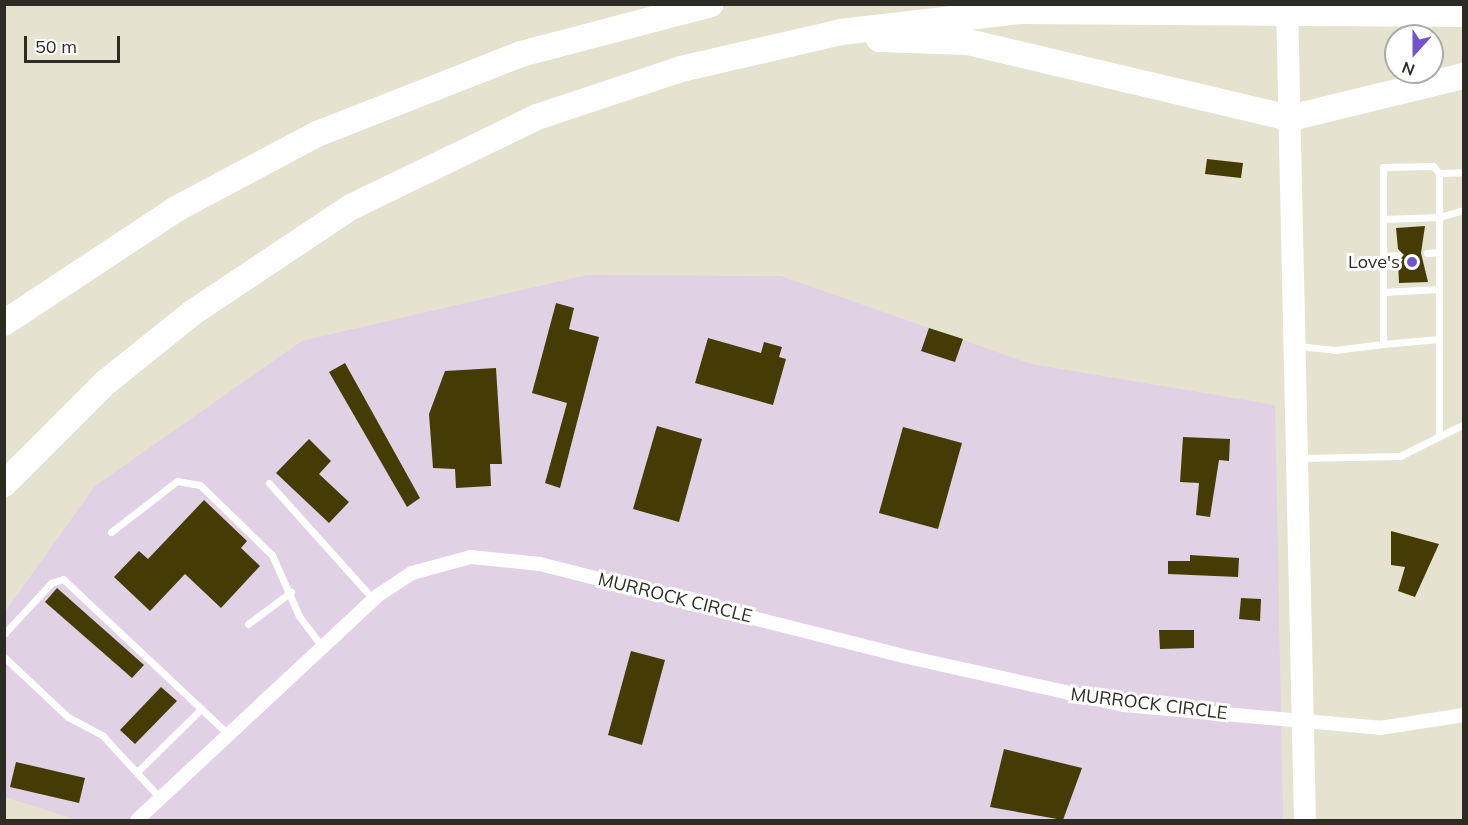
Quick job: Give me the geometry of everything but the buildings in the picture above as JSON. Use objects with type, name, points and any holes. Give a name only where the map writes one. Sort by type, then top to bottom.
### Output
[{"type":"highway","points":[[4,323],[176,209],[317,134],[521,54],[711,4]]},
{"type":"highway","points":[[4,484],[60,424],[183,320],[351,207],[537,117],[762,48],[914,20],[1020,11],[1232,10],[1464,14]]},
{"type":"highway","points":[[762,48],[872,39],[968,42],[1290,118],[1464,76]]},
{"type":"main road","points":[[1287,4],[1305,820]]},
{"type":"street","name":"MURROCK CIRCLE","points":[[137,820],[373,599],[436,564],[492,556],[1076,698],[1380,728],[1464,715]]},
{"type":"lane","points":[[1383,344],[1383,167],[1433,166],[1439,174],[1438,435]]},
{"type":"lane","points":[[1439,174],[1464,172]]},
{"type":"lane","points":[[1383,219],[1439,218],[1464,210]]},
{"type":"lane","points":[[1427,253],[1439,252]]},
{"type":"lane","points":[[1383,256],[1398,255]]},
{"type":"lane","points":[[1383,292],[1439,289]]},
{"type":"lane","points":[[1295,346],[1335,350],[1439,339]]},
{"type":"lane","points":[[1297,458],[1400,456],[1464,424]]},
{"type":"lane","points":[[111,532],[177,481],[200,485],[272,555],[291,592],[299,616],[322,646]]},
{"type":"lane","points":[[269,483],[373,599]]},
{"type":"lane","points":[[4,634],[51,583],[63,579],[229,735]]},
{"type":"lane","points":[[248,624],[291,592]]},
{"type":"lane","points":[[4,657],[68,717],[103,736],[138,771],[161,799]]},
{"type":"lane","points":[[138,771],[201,709]]},
{"type":"shaded area","points":[[587,275],[781,276],[1031,364],[1275,405],[1283,820],[77,820],[5,797],[5,612],[95,486],[302,341]]},
{"type":"place","name":"Love's","points":[[1412,262]]}]
